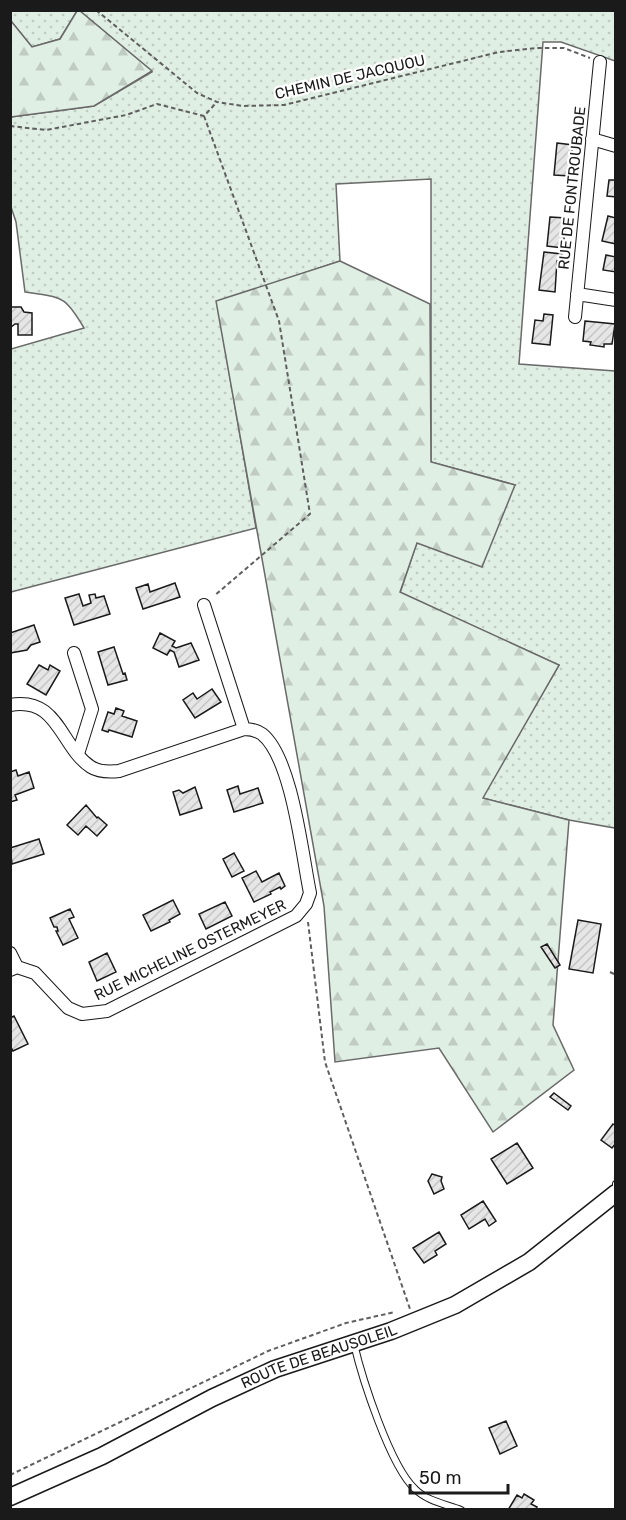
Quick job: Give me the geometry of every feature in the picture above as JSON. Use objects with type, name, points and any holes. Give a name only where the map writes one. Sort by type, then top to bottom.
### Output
[{"type":"main road","name":"ROUTE DE BEAUSOLEIL","points":[[10,1497],[112,1451],[248,1381],[297,1361],[433,1315],[482,1291],[529,1262],[615,1193]]},
{"type":"street","name":"RUE DE FONTROUBADE","points":[[575,317],[600,62]]},
{"type":"street","points":[[592,139],[615,146]]},
{"type":"street","points":[[577,294],[615,300]]},
{"type":"street","points":[[10,705],[37,705],[59,727],[78,754],[92,768],[105,772],[119,771],[244,729],[204,605]]},
{"type":"street","points":[[74,653],[92,709],[78,754]]},
{"type":"street","name":"RUE MICHELINE OSTERMEYER","points":[[14,968],[35,973],[69,1008],[82,1014],[92,1014],[106,1011],[296,916],[306,904],[310,892],[285,772],[269,742],[254,730],[244,729]]},
{"type":"street","points":[[10,953],[14,968]]},
{"type":"lane","points":[[353,1343],[380,1425],[404,1477],[426,1498],[461,1509]]},
{"type":"path","name":"CHEMIN DE JACQUOU","points":[[96,10],[185,85],[217,102],[243,106],[284,105],[499,52],[564,48],[600,62]]},
{"type":"path","points":[[204,116],[217,102]]},
{"type":"path","points":[[10,126],[46,130],[126,115],[157,104],[204,116]]},
{"type":"path","points":[[204,116],[279,321],[310,514],[204,605]]},
{"type":"path","points":[[306,904],[325,1062],[410,1308],[419,1306]]},
{"type":"path","points":[[610,972],[615,975]]},
{"type":"path","points":[[10,1475],[268,1351],[346,1323],[399,1311]]},
{"type":"green space","points":[[10,11],[77,11],[60,39],[32,47],[11,21]]},
{"type":"green space","points":[[77,11],[80,11],[152,71],[94,106],[11,117],[11,21],[32,47],[60,39]]},
{"type":"green space","points":[[80,11],[615,11],[615,61],[561,42],[543,42],[519,364],[615,371],[615,828],[569,820],[482,798],[559,665],[400,593],[417,542],[515,485],[431,462],[431,179],[336,184],[340,261],[217,302],[256,528],[11,592],[11,349],[84,328],[66,303],[55,297],[25,292],[16,222],[11,207],[11,117],[94,106],[152,72]]},
{"type":"green space","points":[[340,261],[430,304],[431,462],[515,485],[482,567],[417,543],[400,592],[559,665],[483,798],[569,820],[553,1025],[574,1070],[493,1132],[439,1048],[335,1062],[324,906],[216,301]]},
{"type":"building","points":[[557,143],[573,145],[570,176],[554,175]]},
{"type":"building","points":[[609,180],[616,180],[616,197],[607,196]]},
{"type":"building","points":[[608,216],[616,218],[616,244],[602,241]]},
{"type":"building","points":[[550,217],[566,218],[563,248],[547,246]]},
{"type":"building","points":[[544,252],[562,254],[561,261],[557,261],[555,292],[539,290]]},
{"type":"building","points":[[606,255],[616,257],[616,272],[603,270]]},
{"type":"building","points":[[11,307],[21,307],[24,312],[32,313],[32,335],[18,335],[18,324],[10,328]]},
{"type":"building","points":[[544,314],[553,315],[550,345],[532,343],[535,320],[543,321]]},
{"type":"building","points":[[585,321],[615,324],[612,344],[604,344],[604,347],[590,345],[591,342],[583,341]]},
{"type":"building","points":[[175,583],[180,597],[143,609],[136,588],[148,584],[150,592]]},
{"type":"building","points":[[79,594],[83,606],[91,603],[89,595],[95,594],[96,598],[104,596],[110,614],[74,625],[65,598]]},
{"type":"building","points":[[34,625],[40,642],[31,645],[27,650],[10,653],[10,633]]},
{"type":"building","points":[[160,633],[175,641],[172,646],[176,648],[191,643],[199,660],[179,667],[174,652],[170,650],[167,655],[153,648]]},
{"type":"building","points":[[114,647],[127,680],[108,685],[98,652]]},
{"type":"building","points":[[39,665],[48,670],[50,665],[60,671],[46,695],[27,684]]},
{"type":"building","points":[[212,689],[221,702],[195,718],[183,700],[193,693],[197,699]]},
{"type":"building","points":[[116,708],[124,711],[122,716],[137,721],[132,737],[102,730],[108,712],[114,714]]},
{"type":"building","points":[[16,770],[18,776],[29,772],[34,788],[15,795],[17,800],[10,802],[10,772]]},
{"type":"building","points":[[238,786],[240,794],[258,788],[263,803],[234,812],[227,790]]},
{"type":"building","points":[[195,787],[202,808],[180,815],[173,792],[179,790],[183,793]]},
{"type":"building","points":[[86,805],[97,818],[107,825],[97,836],[86,826],[78,835],[67,825]]},
{"type":"building","points":[[39,839],[44,854],[12,864],[10,848]]},
{"type":"building","points":[[234,853],[244,871],[232,877],[223,859]]},
{"type":"building","points":[[256,871],[262,882],[279,873],[285,886],[254,902],[242,878]]},
{"type":"building","points":[[173,900],[180,914],[169,920],[170,922],[151,931],[143,915]]},
{"type":"building","points":[[225,902],[232,916],[206,929],[199,914]]},
{"type":"building","points":[[70,909],[74,917],[69,919],[78,938],[63,945],[56,931],[58,931],[57,927],[54,927],[50,918]]},
{"type":"building","points":[[578,920],[601,924],[593,973],[569,969]]},
{"type":"building","points":[[547,944],[560,965],[555,968],[541,947]]},
{"type":"building","points":[[107,953],[116,972],[97,981],[89,962]]},
{"type":"building","points":[[14,1016],[28,1044],[13,1051],[10,1046],[10,1018]]},
{"type":"building","points":[[554,1093],[571,1106],[568,1110],[550,1097]]},
{"type":"building","points":[[613,1124],[616,1126],[616,1143],[612,1148],[601,1140]]},
{"type":"building","points":[[517,1143],[533,1168],[507,1184],[491,1159]]},
{"type":"building","points":[[432,1174],[442,1177],[444,1189],[434,1194],[428,1181]]},
{"type":"building","points":[[483,1201],[496,1221],[489,1226],[485,1219],[469,1229],[461,1215]]},
{"type":"building","points":[[439,1232],[446,1244],[435,1251],[437,1255],[424,1263],[413,1248]]},
{"type":"building","points":[[506,1421],[517,1446],[500,1454],[489,1428]]},
{"type":"building","points":[[524,1494],[534,1500],[531,1504],[537,1507],[536,1510],[508,1510],[517,1495],[522,1498]]}]
